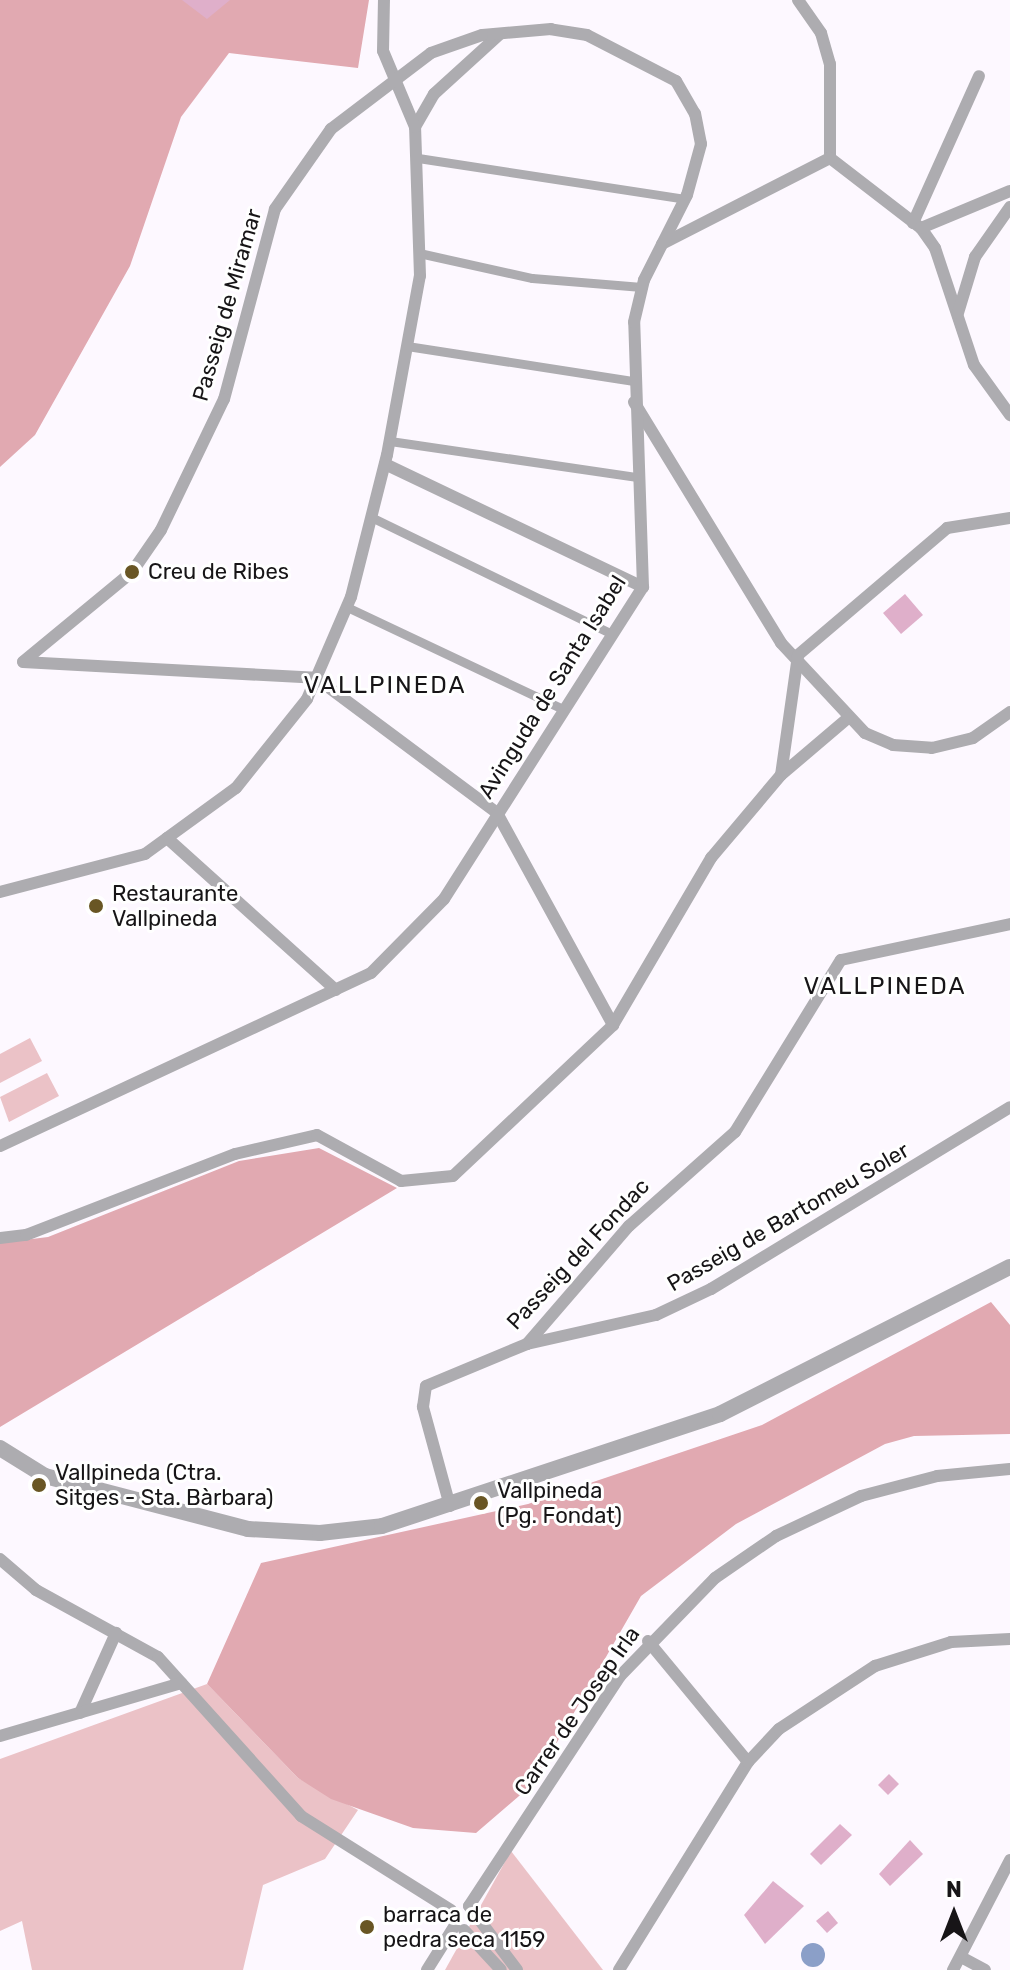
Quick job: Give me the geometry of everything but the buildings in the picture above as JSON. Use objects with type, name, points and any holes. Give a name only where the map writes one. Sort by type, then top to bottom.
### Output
[{"type":"street","points":[[0,892],[145,854],[236,788],[316,678],[347,607],[390,441],[419,253],[415,127],[393,78],[381,40],[384,0]]},
{"type":"street","points":[[798,0],[821,33],[830,64],[830,158]]},
{"type":"street","name":"Avinguda de Santa Isabel","points":[[0,1146],[371,973],[444,899],[643,587],[632,381],[642,287],[685,199],[701,131],[676,81],[587,35],[551,29],[460,41],[393,78]]},
{"type":"street","points":[[415,127],[442,86],[500,34]]},
{"type":"street","points":[[917,225],[979,76]]},
{"type":"street","name":"Passeig de Miramar","points":[[316,678],[23,662],[132,572],[161,530],[224,399],[275,209],[292,175],[331,129],[393,78]]},
{"type":"street","points":[[418,158],[685,199]]},
{"type":"street","points":[[830,158],[917,225],[982,383],[1010,415]]},
{"type":"street","points":[[662,244],[830,158]]},
{"type":"street","points":[[917,225],[1010,191]]},
{"type":"street","points":[[957,316],[975,257],[1010,207]]},
{"type":"street","points":[[419,253],[532,278],[642,287]]},
{"type":"street","points":[[407,346],[632,381]]},
{"type":"street","points":[[633,399],[781,643],[798,655],[848,718],[880,741],[932,748],[973,738],[1010,712]]},
{"type":"street","points":[[390,441],[637,477]]},
{"type":"street","points":[[385,464],[643,587]]},
{"type":"street","points":[[371,517],[612,634]]},
{"type":"street","points":[[781,775],[798,655],[947,528],[1010,518]]},
{"type":"street","points":[[347,607],[563,709]]},
{"type":"street","points":[[316,678],[497,813],[613,1025]]},
{"type":"street","points":[[0,1238],[26,1235],[235,1154],[317,1135],[401,1181],[453,1176],[613,1025],[711,858],[781,775],[848,718]]},
{"type":"street","points":[[167,838],[336,990]]},
{"type":"street","name":"Passeig del Fondac","points":[[450,1506],[423,1407],[426,1386],[527,1344],[629,1226],[735,1132],[841,960],[1010,924]]},
{"type":"street","name":"Passeig de Bartomeu Soler","points":[[527,1344],[656,1315],[711,1289],[1010,1107]]},
{"type":"street","points":[[1,1451],[45,1476],[248,1529],[351,1531],[450,1506],[720,1414],[1010,1267]]},
{"type":"street","name":"Carrer de Josep Irla","points":[[469,1906],[648,1641],[735,1562],[822,1512],[911,1482],[1010,1469]]},
{"type":"street","points":[[0,1559],[36,1590],[158,1657],[301,1816],[451,1910],[459,1928],[501,1970]]},
{"type":"street","points":[[80,1713],[116,1633]]},
{"type":"street","points":[[619,1970],[748,1762],[808,1706],[875,1666],[951,1642],[1010,1639]]},
{"type":"street","points":[[648,1641],[748,1762]]},
{"type":"street","points":[[0,1736],[181,1683]]},
{"type":"street","points":[[953,1970],[1010,1860]]},
{"type":"street","points":[[451,1910],[469,1906],[475,1919],[517,1970]]},
{"type":"street","points":[[427,1970],[459,1928],[475,1919]]},
{"type":"street","points":[[961,1957],[985,1970]]},
{"type":"shaded area","points":[[0,0],[369,0],[358,68],[229,53],[181,117],[130,266],[35,435],[0,467]]},
{"type":"shaded area","points":[[30,1038],[42,1061],[0,1083],[0,1054]]},
{"type":"shaded area","points":[[47,1073],[59,1096],[9,1122],[0,1097]]},
{"type":"shaded area","points":[[319,1148],[397,1188],[0,1427],[0,1243],[48,1237],[239,1161]]},
{"type":"shaded area","points":[[991,1302],[1010,1325],[1010,1434],[914,1436],[885,1444],[736,1524],[641,1596],[533,1784],[476,1833],[413,1828],[331,1799],[298,1778],[207,1684],[261,1563],[528,1504],[762,1425]]},
{"type":"shaded area","points":[[207,1684],[298,1778],[358,1810],[325,1859],[263,1885],[243,1970],[32,1970],[22,1921],[0,1931],[0,1759]]},
{"type":"shaded area","points":[[511,1851],[603,1970],[445,1970]]},
{"type":"water","points":[[813,1943],[821,1947],[825,1955],[821,1963],[813,1967],[805,1963],[801,1955],[805,1947]]},
{"type":"place","name":"Creu de Ribes","points":[[132,572]]},
{"type":"place","name":"Restaurante Vallpineda","points":[[96,906]]},
{"type":"place","name":"Vallpineda (Ctra. Sitges - Sta. Bàrbara)","points":[[39,1485]]},
{"type":"place","name":"Vallpineda (Pg. Fondat)","points":[[481,1503]]},
{"type":"place","name":"barraca de pedra seca 1159","points":[[367,1927]]},
{"type":"district","name":"VALLPINEDA","points":[[385,686]]},
{"type":"district","name":"VALLPINEDA","points":[[885,987]]}]
